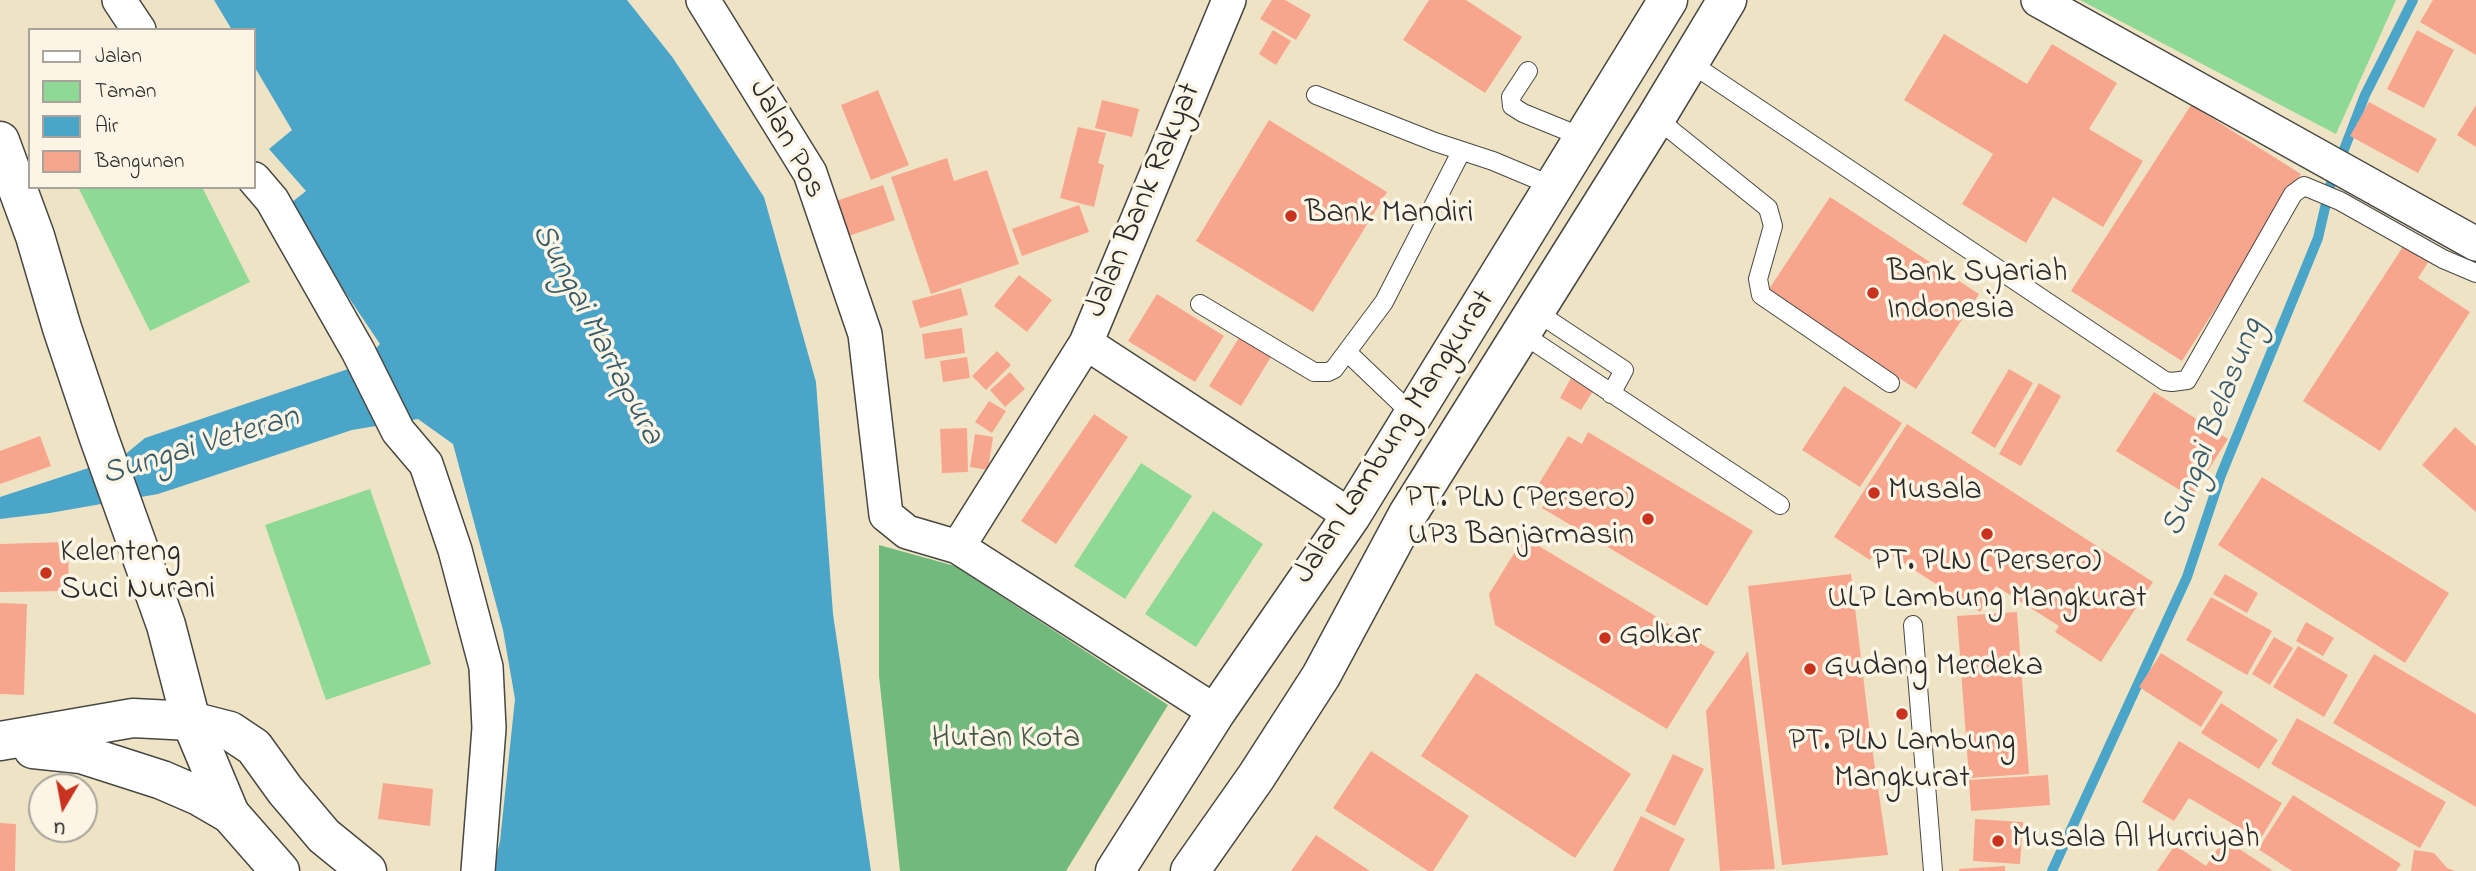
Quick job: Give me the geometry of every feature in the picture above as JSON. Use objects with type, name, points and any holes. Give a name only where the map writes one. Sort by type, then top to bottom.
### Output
[{"type":"main road","name":"Jalan Lambung Mangkurat","points":[[1115,871],[1216,712],[1351,516],[1668,0]]},
{"type":"main road","name":"Jalan Lambung Mangkurat","points":[[1190,871],[1321,676],[1408,514],[1727,0]]},
{"type":"main road","points":[[1582,137],[1627,164]]},
{"type":"main road","points":[[0,141],[35,236],[99,438],[166,625],[191,721],[230,814],[267,863]]},
{"type":"main road","points":[[1464,331],[1521,333]]},
{"type":"main road","points":[[0,743],[133,718],[191,721],[230,731],[254,747],[285,790],[324,836],[367,871]]},
{"type":"main road","points":[[0,743],[81,754],[162,780],[199,796],[230,814]]},
{"type":"street","points":[[119,0],[138,28]]},
{"type":"street","name":"Jalan Pos","points":[[703,0],[810,173],[864,334],[886,515],[907,532],[958,547],[1216,712]]},
{"type":"street","name":"Jalan Bank Rakyat","points":[[1229,0],[1086,343],[1351,516]]},
{"type":"street","points":[[2038,0],[2331,181],[2476,244]]},
{"type":"street","points":[[256,181],[272,200],[358,351],[398,431],[426,464],[455,550],[486,667],[489,728],[478,871]]},
{"type":"street","points":[[958,547],[1086,343]]},
{"type":"lane","points":[[1689,62],[2154,373],[2172,382],[2187,380],[2293,194],[2304,186],[2331,181],[2443,259],[2476,273]]},
{"type":"lane","points":[[1528,71],[1511,97],[1512,106],[1582,137]]},
{"type":"lane","points":[[1316,95],[1555,187]]},
{"type":"lane","points":[[1656,118],[1768,208],[1773,226],[1758,279],[1761,295],[1890,383]]},
{"type":"lane","points":[[1200,304],[1314,372],[1328,372],[1347,352],[1384,302],[1461,152]]},
{"type":"lane","points":[[1521,333],[1624,370],[1611,394]]},
{"type":"lane","points":[[1521,333],[1780,505]]},
{"type":"lane","points":[[1347,352],[1413,415]]},
{"type":"lane","points":[[1913,625],[1933,871]]},
{"type":"green space","points":[[2080,0],[2396,0],[2336,134]]},
{"type":"green space","points":[[79,189],[203,189],[250,282],[150,331]]},
{"type":"green space","points":[[1141,463],[1192,496],[1125,599],[1074,566]]},
{"type":"green space","points":[[370,489],[431,664],[326,700],[265,525]]},
{"type":"green space","points":[[1213,511],[1263,544],[1196,647],[1145,614]]},
{"type":"green space","name":"Hutan Kota","points":[[879,545],[955,566],[1168,705],[1066,871],[900,871],[879,676]]},
{"type":"water","points":[[214,0],[627,0],[673,58],[764,197],[816,382],[833,614],[871,871],[493,871],[500,841],[515,699],[503,630],[453,444],[418,419],[352,430],[158,494],[0,519],[0,497],[122,457],[145,438],[360,365],[380,344],[287,206],[306,191],[269,149],[292,130],[256,69],[256,28],[231,28]]},
{"type":"building","points":[[1272,0],[1285,0],[1311,15],[1296,40],[1260,19]]},
{"type":"building","points":[[1429,0],[1466,0],[1522,37],[1485,93],[1403,40]]},
{"type":"building","points":[[2433,0],[2476,0],[2476,55],[2420,22]]},
{"type":"building","points":[[1273,30],[1291,41],[1276,65],[1259,54]]},
{"type":"building","points":[[2417,30],[2454,50],[2424,108],[2387,89]]},
{"type":"building","points":[[1944,34],[2027,84],[2052,44],[2117,83],[2089,129],[2143,161],[2103,227],[2053,197],[2026,243],[1962,204],[1993,154],[1904,100]]},
{"type":"building","points":[[878,90],[909,165],[871,180],[841,105]]},
{"type":"building","points":[[1102,100],[1139,109],[1132,137],[1095,128]]},
{"type":"building","points":[[2369,102],[2437,139],[2418,173],[2350,136]]},
{"type":"building","points":[[2191,105],[2301,174],[2182,361],[2071,291]]},
{"type":"building","points":[[2476,105],[2476,147],[2457,135]]},
{"type":"building","name":"Bank Mandiri","points":[[1269,120],[1387,192],[1313,312],[1196,241]]},
{"type":"building","points":[[1078,127],[1106,133],[1098,163],[1104,165],[1094,207],[1060,198]]},
{"type":"building","points":[[947,158],[954,181],[987,170],[1019,264],[931,294],[891,177]]},
{"type":"building","points":[[883,185],[895,220],[840,239],[827,204]]},
{"type":"building","name":"Bank Syariah Indonesia","points":[[1830,197],[1979,294],[1916,389],[1767,292]]},
{"type":"building","points":[[1079,205],[1089,232],[1022,256],[1012,229]]},
{"type":"building","points":[[2404,245],[2429,261],[2418,278],[2470,312],[2380,451],[2303,401]]},
{"type":"building","points":[[1019,275],[1052,300],[1027,332],[994,306]]},
{"type":"building","points":[[961,288],[968,315],[920,328],[912,301]]},
{"type":"building","points":[[1157,294],[1224,336],[1195,382],[1128,341]]},
{"type":"building","points":[[962,328],[965,353],[925,359],[922,334]]},
{"type":"building","points":[[1242,333],[1274,352],[1241,406],[1209,386]]},
{"type":"building","points":[[997,351],[1011,365],[986,390],[972,376]]},
{"type":"building","points":[[967,357],[970,378],[943,382],[940,361]]},
{"type":"building","points":[[2009,369],[2033,383],[1995,448],[1971,433]]},
{"type":"building","points":[[1010,372],[1025,389],[1005,407],[990,390]]},
{"type":"building","points":[[1571,378],[1593,391],[1581,410],[1560,398]]},
{"type":"building","points":[[2039,383],[2061,396],[2021,466],[1999,454]]},
{"type":"building","points":[[1844,386],[1902,423],[1860,487],[1802,450]]},
{"type":"building","points":[[2154,392],[2228,439],[2191,497],[2116,451]]},
{"type":"building","points":[[989,401],[1006,411],[992,433],[975,422]]},
{"type":"building","points":[[1094,414],[1128,437],[1056,544],[1021,521]]},
{"type":"building","points":[[1907,424],[2153,582],[2101,662],[2055,632],[2059,626],[1996,586],[1980,612],[1878,547],[1870,560],[1834,537]]},
{"type":"building","points":[[2455,427],[2476,446],[2476,512],[2422,465]]},
{"type":"building","points":[[967,428],[968,472],[942,473],[940,429]]},
{"type":"building","name":"PT. PLN (Persero) UP3 Banjarmasin","points":[[1588,432],[1753,531],[1707,606],[1542,508],[1550,495],[1537,487],[1568,436],[1582,444]]},
{"type":"building","points":[[975,434],[993,437],[988,470],[970,467]]},
{"type":"building","points":[[40,436],[51,466],[0,484],[0,451]]},
{"type":"building","points":[[2262,477],[2449,593],[2405,663],[2218,545]]},
{"type":"building","name":"Golkar","points":[[1524,537],[1715,652],[1667,729],[1495,625],[1489,594]]},
{"type":"building","points":[[68,542],[69,591],[0,592],[0,544]]},
{"type":"building","name":"Gudang Merdeka","points":[[1851,574],[1888,855],[1782,865],[1748,586]]},
{"type":"building","points":[[2225,574],[2258,593],[2247,613],[2213,594]]},
{"type":"building","points":[[2211,597],[2272,631],[2247,675],[2186,640]]},
{"type":"building","points":[[0,603],[27,604],[24,695],[0,694]]},
{"type":"building","points":[[2017,612],[2029,774],[1969,778],[1957,616]]},
{"type":"building","points":[[2306,622],[2334,638],[2323,656],[2296,641]]},
{"type":"building","points":[[2274,637],[2293,648],[2270,685],[2252,674]]},
{"type":"building","points":[[2298,646],[2348,675],[2324,717],[2273,687]]},
{"type":"building","points":[[1748,651],[1775,869],[1720,871],[1706,711]]},
{"type":"building","points":[[2161,653],[2223,692],[2201,727],[2139,687]]},
{"type":"building","points":[[2374,654],[2476,714],[2476,807],[2333,723]]},
{"type":"building","points":[[1476,673],[1631,774],[1575,858],[1421,756]]},
{"type":"building","points":[[2221,703],[2278,740],[2259,769],[2201,733]]},
{"type":"building","points":[[2297,718],[2446,802],[2420,848],[2271,764]]},
{"type":"building","points":[[2179,741],[2282,803],[2260,840],[2189,798],[2174,821],[2142,802]]},
{"type":"building","points":[[1371,751],[1469,816],[1433,871],[1428,871],[1333,808]]},
{"type":"building","points":[[1673,754],[1704,769],[1675,826],[1645,811]]},
{"type":"building","points":[[2048,775],[2050,805],[1971,811],[1969,780]]},
{"type":"building","points":[[383,783],[433,789],[430,826],[378,819]]},
{"type":"building","points":[[2293,795],[2401,864],[2396,871],[2292,871],[2258,849]]},
{"type":"building","points":[[1641,816],[1685,839],[1669,871],[1613,871]]},
{"type":"building","name":"Musala Al Hurriyah","points":[[1975,819],[2023,822],[2020,864],[1973,861]]},
{"type":"building","points":[[0,823],[16,824],[15,871],[0,871]]},
{"type":"building","points":[[1316,835],[1370,871],[1291,871]]},
{"type":"building","points":[[2224,839],[2273,871],[2157,871],[2175,845],[2206,866]]},
{"type":"building","points":[[2414,850],[2434,853],[2447,868],[2455,871],[2411,871]]},
{"type":"building","points":[[2005,866],[2005,871],[1959,871],[1959,869]]},
{"type":"waterway","name":"Sungai Belasung","points":[[2052,871],[2187,577],[2221,475],[2318,238],[2330,186],[2365,95],[2413,0]]},
{"type":"place","name":"Bank Mandiri","points":[[1291,216]]},
{"type":"place","name":"Bank Syariah Indonesia","points":[[1873,293]]},
{"type":"place","name":"Musala","points":[[1874,493]]},
{"type":"place","name":"PT. PLN (Persero) UP3 Banjarmasin","points":[[1648,519]]},
{"type":"place","name":"PT. PLN (Persero) ULP Lambung Mangkurat","points":[[1987,534]]},
{"type":"place","name":"Kelenteng Suci Nurani","points":[[46,573]]},
{"type":"place","name":"Golkar","points":[[1605,638]]},
{"type":"place","name":"Gudang Merdeka","points":[[1810,669]]},
{"type":"place","name":"PT. PLN Lambung Mangkurat","points":[[1902,714]]},
{"type":"place","name":"Musala Al Hurriyah","points":[[1998,841]]},
{"type":"water label","name":"Sungai Martapura","points":[[595,335]]},
{"type":"water label","name":"Sungai Veteran","points":[[201,448]]}]
